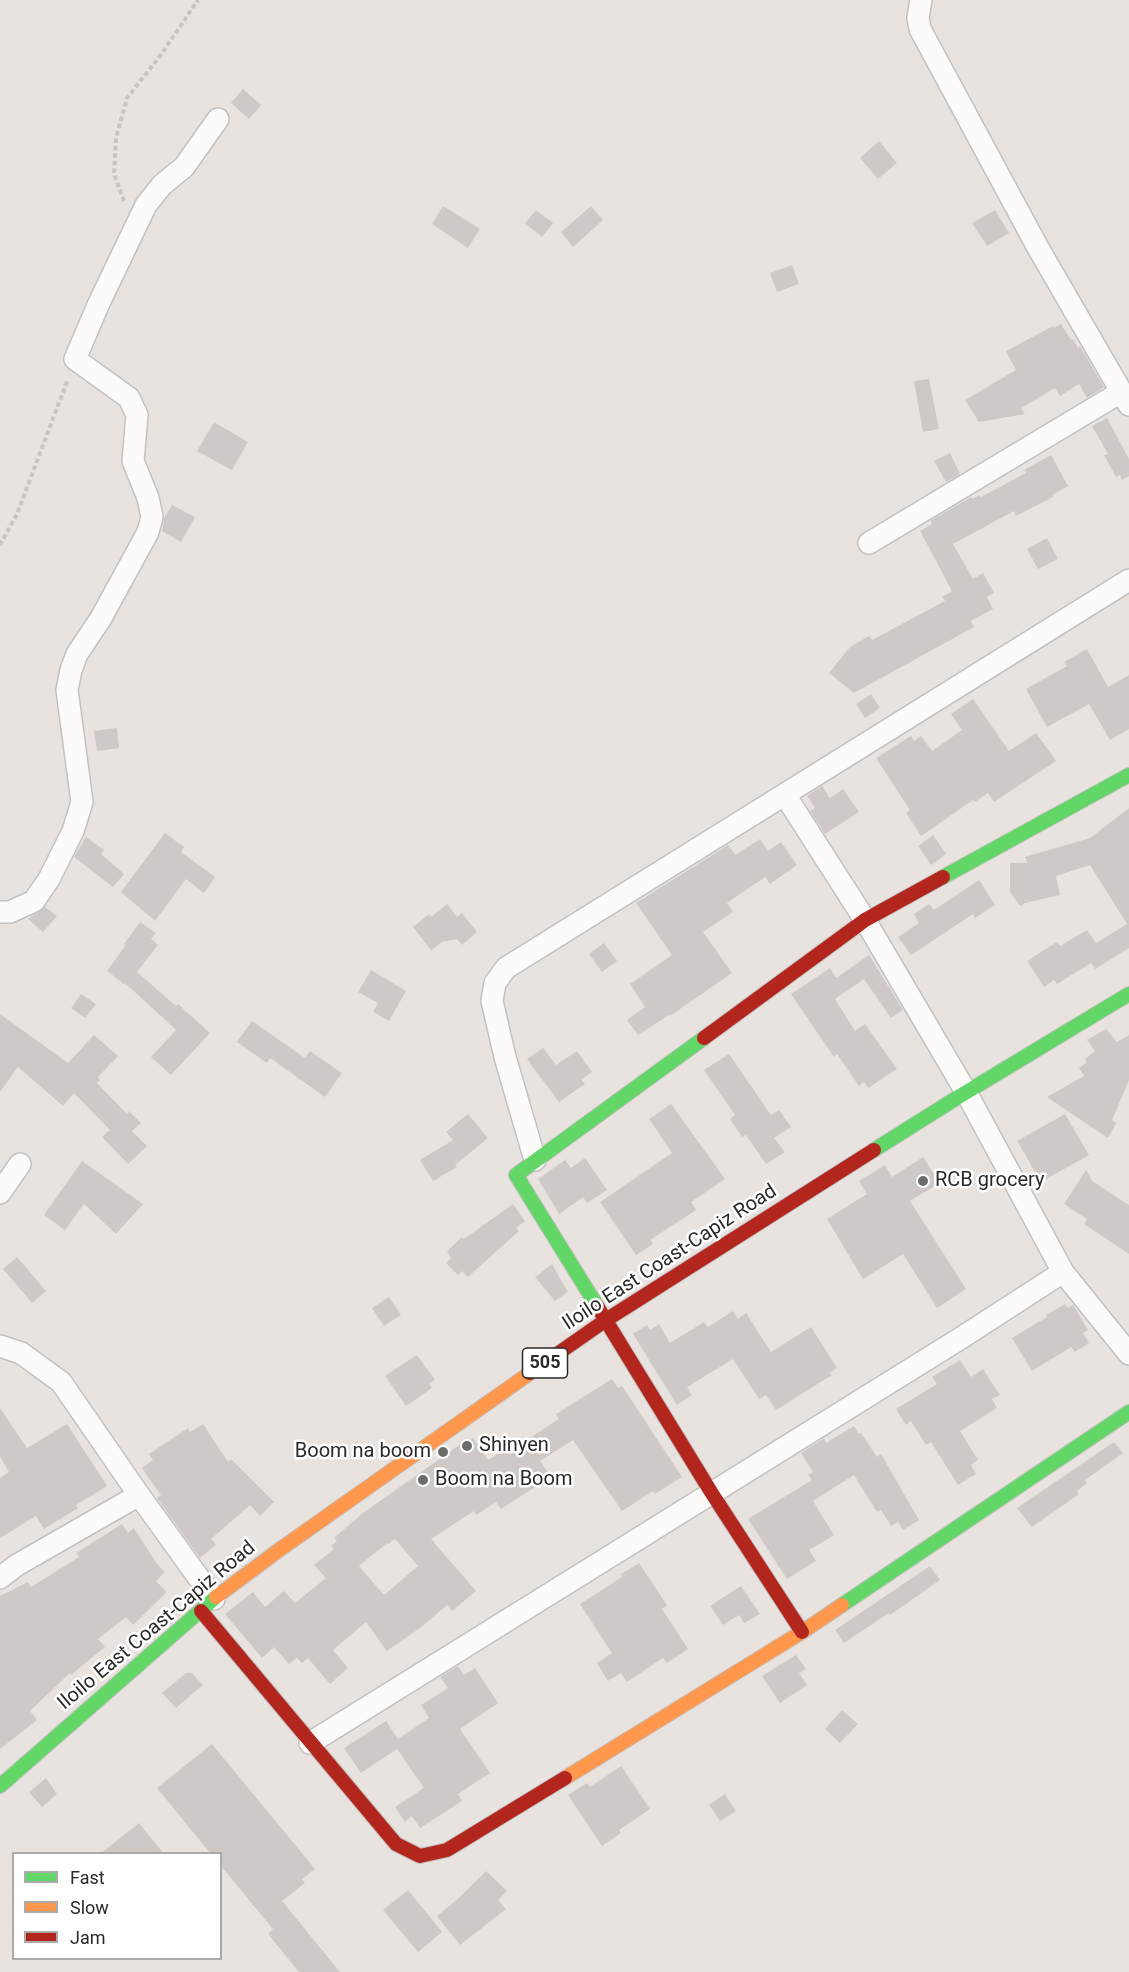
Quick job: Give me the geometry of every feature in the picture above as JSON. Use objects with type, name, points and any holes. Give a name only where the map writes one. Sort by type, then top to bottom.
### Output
[{"type":"street","points":[[869,543],[1126,396],[1037,246],[920,29],[918,18],[921,0]]},
{"type":"street","points":[[0,912],[10,912],[34,901],[49,879],[74,831],[82,802],[67,690],[71,670],[77,654],[101,618],[148,532],[152,517],[148,498],[133,461],[137,415],[129,398],[75,359],[99,303],[153,194],[184,167],[218,119]]},
{"type":"street","points":[[535,1160],[505,1057],[492,1001],[495,982],[506,968],[1129,580]]},
{"type":"street","points":[[801,1632],[711,1492],[516,1175],[865,920],[1129,775]]},
{"type":"street","points":[[785,795],[865,920],[966,1092],[1063,1272],[1129,1354]]},
{"type":"street","name":"Iloilo East Coast-Capiz Road","points":[[0,1786],[207,1605],[279,1550],[606,1320],[966,1092],[1129,994]]},
{"type":"street","points":[[0,1193],[20,1164]]},
{"type":"street","points":[[310,1743],[1063,1272]]},
{"type":"street","points":[[0,1346],[21,1353],[61,1382],[138,1495],[207,1605],[310,1743],[396,1844],[420,1856],[447,1850],[801,1632],[1129,1412]]},
{"type":"street","points":[[0,1578],[17,1565],[138,1495]]},
{"type":"path","points":[[136,230],[114,174],[116,138],[127,98],[160,56],[198,0]]},
{"type":"path","points":[[0,544],[18,514],[75,359]]},
{"type":"building","points":[[243,89],[261,105],[249,119],[231,103]]},
{"type":"building","points":[[879,141],[897,163],[878,179],[860,158]]},
{"type":"building","points":[[443,206],[480,229],[468,248],[432,224]]},
{"type":"building","points":[[591,206],[603,220],[573,247],[561,232]]},
{"type":"building","points":[[536,210],[553,223],[542,237],[525,223]]},
{"type":"building","points":[[995,210],[1009,233],[987,246],[972,223]]},
{"type":"building","points":[[792,265],[799,284],[777,292],[770,273]]},
{"type":"building","points":[[1061,324],[1071,340],[1073,339],[1078,348],[1080,346],[1104,387],[1087,398],[1079,384],[1060,396],[1055,388],[1021,408],[1025,414],[979,422],[965,400],[1016,370],[1006,351]]},
{"type":"building","points":[[929,379],[939,429],[923,432],[914,381]]},
{"type":"building","points":[[1107,418],[1129,459],[1129,476],[1122,480],[1120,475],[1116,477],[1104,455],[1108,454],[1092,426]]},
{"type":"building","points":[[214,422],[248,442],[232,470],[197,451]]},
{"type":"building","points":[[950,453],[960,474],[946,482],[934,461]]},
{"type":"building","points":[[1051,455],[1068,486],[1052,495],[1053,497],[1016,516],[1014,511],[953,544],[973,579],[983,573],[994,593],[987,597],[993,609],[971,621],[974,627],[854,693],[829,673],[850,647],[869,636],[872,640],[945,601],[942,597],[952,591],[920,531],[932,524],[930,521],[971,497],[972,499],[979,495],[981,497],[1026,473],[1024,470]]},
{"type":"building","points":[[172,505],[195,517],[181,542],[162,531],[164,518]]},
{"type":"building","points":[[1047,538],[1058,559],[1038,569],[1027,549]]},
{"type":"building","points":[[1087,649],[1108,687],[1129,675],[1129,729],[1110,740],[1089,704],[1047,727],[1026,689],[1067,666],[1064,662]]},
{"type":"building","points":[[871,694],[880,708],[865,718],[856,704]]},
{"type":"building","points":[[973,699],[1009,751],[1036,733],[1056,761],[994,802],[988,793],[975,802],[973,800],[921,836],[906,813],[910,810],[876,758],[911,736],[914,741],[921,736],[932,751],[962,730],[951,714]]},
{"type":"building","points":[[117,728],[119,748],[97,751],[94,731]]},
{"type":"building","points":[[822,786],[830,798],[843,789],[859,812],[825,834],[810,811],[815,808],[807,796]]},
{"type":"building","points":[[1129,808],[1129,948],[1095,969],[1091,963],[1057,984],[1054,980],[1044,987],[1027,961],[1057,942],[1060,946],[1087,930],[1096,943],[1127,924],[1090,865],[1056,876],[1060,895],[1020,906],[1010,892],[1010,863],[1027,863],[1025,857],[1090,838]]},
{"type":"building","points":[[165,833],[184,847],[181,852],[215,877],[204,893],[186,879],[155,921],[121,892]]},
{"type":"building","points":[[933,835],[946,854],[931,865],[918,846]]},
{"type":"building","points":[[86,837],[104,850],[101,854],[124,874],[113,887],[74,857]]},
{"type":"building","points":[[760,839],[768,851],[781,842],[797,865],[770,884],[765,877],[727,903],[733,912],[703,932],[732,973],[638,1035],[627,1020],[645,1007],[630,984],[672,955],[636,903],[728,845],[735,855]]},
{"type":"building","points":[[979,880],[995,905],[975,918],[973,914],[911,955],[898,937],[919,923],[914,914],[929,904],[934,910]]},
{"type":"building","points":[[447,904],[457,917],[462,913],[477,932],[462,945],[457,939],[442,942],[431,950],[413,927],[429,914],[431,917]]},
{"type":"building","points":[[45,907],[57,916],[43,932],[28,919]]},
{"type":"building","points":[[140,922],[156,933],[151,939],[158,945],[137,972],[210,1033],[171,1075],[151,1057],[176,1030],[125,983],[107,971]]},
{"type":"building","points":[[604,943],[617,961],[602,972],[589,954]]},
{"type":"building","points":[[869,955],[903,1010],[891,1018],[864,979],[835,999],[855,1031],[865,1024],[897,1069],[868,1088],[864,1082],[859,1086],[837,1054],[834,1057],[791,994],[830,968],[836,978]]},
{"type":"building","points":[[371,970],[406,991],[389,1021],[373,1012],[378,1003],[358,992]]},
{"type":"building","points":[[81,994],[96,1004],[85,1018],[71,1008]]},
{"type":"building","points":[[0,1014],[68,1063],[94,1035],[118,1056],[98,1077],[100,1080],[97,1083],[127,1114],[129,1111],[141,1123],[132,1131],[147,1146],[128,1164],[102,1137],[110,1130],[74,1093],[63,1106],[18,1067],[0,1092]]},
{"type":"building","points":[[252,1021],[305,1058],[310,1051],[342,1073],[325,1097],[270,1058],[267,1063],[237,1042]]},
{"type":"building","points":[[1106,1029],[1117,1042],[1129,1035],[1129,1080],[1112,1120],[1116,1123],[1108,1138],[1047,1097],[1084,1076],[1079,1068],[1095,1051],[1087,1040]]},
{"type":"building","points":[[543,1048],[556,1065],[577,1051],[592,1072],[581,1080],[585,1084],[559,1102],[527,1059]]},
{"type":"building","points":[[729,1054],[771,1115],[779,1110],[791,1127],[774,1138],[785,1152],[766,1164],[746,1135],[742,1137],[730,1119],[735,1115],[704,1070]]},
{"type":"building","points":[[671,1104],[725,1179],[691,1202],[696,1210],[650,1240],[653,1244],[636,1255],[600,1202],[672,1153],[649,1119]]},
{"type":"building","points":[[468,1114],[488,1138],[455,1165],[457,1167],[433,1181],[420,1160],[453,1140],[446,1132]]},
{"type":"building","points":[[1065,1114],[1089,1155],[1041,1182],[1017,1141]]},
{"type":"building","points":[[923,1157],[938,1184],[910,1201],[966,1289],[937,1308],[903,1254],[863,1279],[827,1219],[867,1194],[859,1181],[885,1165],[892,1177]]},
{"type":"building","points":[[585,1158],[607,1190],[587,1203],[583,1197],[559,1214],[538,1179],[565,1160],[571,1168]]},
{"type":"building","points":[[82,1161],[143,1204],[116,1234],[84,1204],[65,1230],[44,1215]]},
{"type":"building","points":[[1086,1170],[1092,1181],[1129,1205],[1129,1254],[1084,1224],[1087,1219],[1064,1204]]},
{"type":"building","points":[[513,1204],[525,1221],[516,1228],[519,1231],[468,1277],[462,1271],[458,1275],[446,1263],[451,1258],[447,1251],[462,1237],[464,1239]]},
{"type":"building","points":[[17,1257],[46,1291],[32,1303],[3,1269]]},
{"type":"building","points":[[552,1264],[568,1292],[555,1301],[535,1277]]},
{"type":"building","points":[[389,1297],[401,1315],[384,1326],[372,1308]]},
{"type":"building","points":[[1065,1304],[1068,1308],[1073,1305],[1088,1330],[1083,1333],[1089,1343],[1075,1352],[1071,1347],[1032,1371],[1012,1338]]},
{"type":"building","points":[[733,1311],[738,1319],[746,1313],[771,1352],[811,1327],[837,1368],[830,1373],[832,1375],[776,1410],[766,1395],[759,1399],[733,1359],[687,1387],[692,1395],[677,1405],[633,1334],[647,1325],[650,1330],[659,1324],[670,1343],[704,1322],[708,1327]]},
{"type":"building","points":[[417,1355],[435,1380],[429,1384],[432,1388],[406,1406],[385,1376]]},
{"type":"building","points":[[960,1360],[971,1377],[983,1369],[1000,1395],[992,1399],[997,1408],[960,1431],[978,1460],[971,1465],[976,1474],[958,1485],[931,1442],[926,1445],[911,1421],[906,1425],[896,1409],[937,1384],[932,1377]]},
{"type":"building","points":[[612,1379],[618,1388],[622,1386],[682,1477],[655,1494],[653,1491],[622,1511],[573,1440],[540,1461],[551,1477],[501,1509],[496,1502],[476,1515],[474,1511],[431,1539],[476,1591],[452,1611],[447,1605],[420,1628],[387,1651],[366,1622],[333,1650],[348,1668],[330,1684],[308,1658],[302,1663],[297,1658],[289,1664],[274,1647],[262,1658],[225,1614],[253,1592],[265,1607],[284,1591],[295,1603],[326,1578],[314,1565],[334,1549],[331,1546],[337,1541],[334,1538],[363,1513],[455,1448],[473,1438],[488,1460],[504,1450],[506,1453],[559,1419],[556,1414]],"holes":[[[395,1539],[418,1566],[384,1595],[359,1566]]]},
{"type":"building","points":[[0,1408],[27,1448],[67,1424],[107,1486],[76,1505],[78,1508],[44,1529],[36,1516],[0,1538],[0,1478],[9,1472],[0,1457]]},
{"type":"building","points":[[203,1424],[228,1462],[231,1459],[274,1502],[260,1516],[250,1505],[211,1539],[216,1545],[200,1558],[157,1498],[161,1495],[142,1468],[153,1460],[149,1454],[188,1428],[190,1432]]},
{"type":"building","points":[[854,1426],[877,1457],[881,1454],[919,1520],[903,1530],[898,1522],[891,1526],[881,1510],[877,1512],[854,1475],[813,1501],[834,1535],[809,1550],[816,1561],[787,1579],[748,1519],[812,1480],[808,1475],[813,1472],[801,1453],[824,1438],[826,1443]]},
{"type":"building","points":[[1114,1442],[1123,1453],[1085,1480],[1087,1483],[1077,1491],[1079,1494],[1032,1527],[1017,1508]]},
{"type":"building","points":[[122,1524],[128,1533],[134,1528],[157,1564],[165,1572],[156,1581],[167,1592],[133,1625],[126,1617],[98,1639],[105,1647],[71,1675],[70,1673],[30,1711],[37,1720],[0,1749],[0,1596],[28,1582],[31,1587],[79,1557],[76,1553]]},
{"type":"building","points":[[639,1563],[667,1605],[662,1609],[688,1649],[667,1663],[663,1658],[627,1682],[621,1673],[608,1681],[597,1663],[612,1653],[580,1604]]},
{"type":"building","points":[[930,1566],[940,1580],[890,1615],[889,1613],[844,1643],[835,1630]]},
{"type":"building","points":[[741,1586],[760,1614],[744,1623],[739,1615],[723,1625],[710,1606]]},
{"type":"building","points":[[796,1655],[806,1669],[799,1673],[807,1685],[780,1703],[762,1676]]},
{"type":"building","points":[[458,1666],[464,1675],[475,1668],[498,1703],[460,1729],[490,1773],[458,1794],[462,1801],[420,1828],[412,1816],[405,1822],[395,1807],[424,1788],[397,1749],[361,1773],[344,1748],[386,1721],[398,1739],[429,1718],[421,1705],[448,1688],[440,1677]]},
{"type":"building","points":[[186,1673],[192,1673],[203,1685],[176,1708],[162,1693]]},
{"type":"building","points":[[842,1710],[858,1724],[840,1743],[825,1729]]},
{"type":"building","points":[[212,1744],[315,1869],[302,1879],[305,1883],[282,1901],[340,1972],[299,1972],[268,1934],[273,1929],[222,1867],[222,1852],[209,1852],[157,1788]]},
{"type":"building","points":[[621,1766],[650,1809],[619,1830],[621,1833],[602,1846],[568,1795],[587,1783],[590,1787]]},
{"type":"building","points":[[46,1778],[57,1794],[42,1807],[29,1792]]},
{"type":"building","points":[[725,1794],[736,1811],[720,1821],[709,1805]]},
{"type":"building","points":[[139,1823],[162,1852],[103,1852]]},
{"type":"building","points":[[486,1871],[507,1891],[498,1900],[506,1909],[460,1945],[437,1916]]},
{"type":"building","points":[[408,1890],[442,1932],[418,1952],[383,1910]]},
{"type":"traffic: fast","points":[[943,877],[1129,775]]},
{"type":"traffic: fast","points":[[874,1150],[1129,994]]},
{"type":"traffic: fast","points":[[597,1306],[516,1175],[704,1038]]},
{"type":"traffic: fast","points":[[842,1605],[1129,1412]]},
{"type":"traffic: fast","points":[[0,1786],[216,1597]]},
{"type":"traffic: slow","points":[[216,1597],[530,1373]]},
{"type":"traffic: slow","points":[[565,1778],[842,1605]]},
{"type":"traffic: jam","points":[[704,1038],[865,920],[943,877]]},
{"type":"traffic: jam","points":[[530,1373],[606,1320],[874,1150]]},
{"type":"traffic: jam","points":[[597,1306],[711,1492],[802,1632]]},
{"type":"traffic: jam","points":[[201,1611],[396,1844],[420,1856],[447,1850],[565,1778]]},
{"type":"place","name":"RCB grocery","points":[[923,1181]]},
{"type":"place","name":"Shinyen","points":[[467,1446]]},
{"type":"place","name":"Boom na boom","points":[[443,1452]]},
{"type":"place","name":"Boom na Boom","points":[[423,1480]]}]
